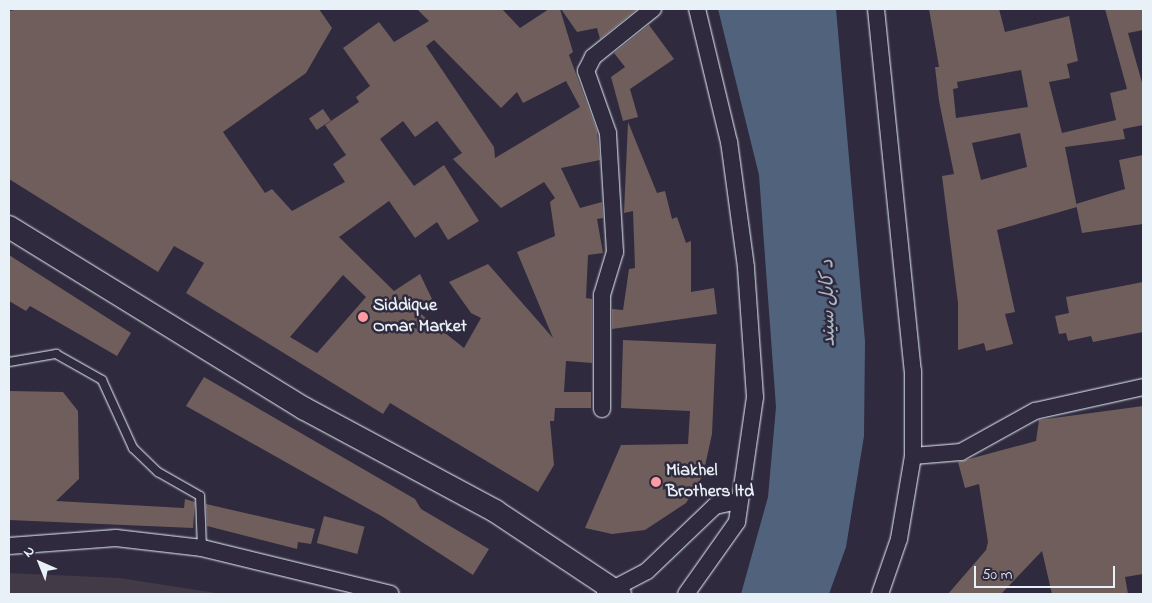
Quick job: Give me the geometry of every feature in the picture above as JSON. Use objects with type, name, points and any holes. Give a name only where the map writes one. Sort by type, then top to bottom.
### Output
[{"type":"street","points":[[602,409],[602,295],[615,252],[608,133],[586,71],[593,57],[653,9]]},
{"type":"street","points":[[686,594],[737,522],[738,501],[755,397],[746,267],[729,142],[697,9]]},
{"type":"street","points":[[876,9],[913,370],[912,456],[899,539],[880,594]]},
{"type":"street","points":[[9,227],[304,409],[495,511],[612,592],[647,571],[715,506],[738,501]]},
{"type":"street","points":[[912,456],[961,452],[1035,411],[1143,386]]},
{"type":"street","points":[[9,546],[116,538],[202,548],[390,594]]},
{"type":"lane","points":[[9,362],[56,354],[102,380],[133,448],[158,472],[200,496],[202,548]]},
{"type":"shaded area","points":[[9,573],[120,578],[222,594],[9,593]]},
{"type":"water","name":"د کابل سيند","points":[[718,9],[836,9],[865,341],[864,436],[846,547],[829,594],[741,594],[768,497],[776,407],[759,175]]},
{"type":"building","points":[[20,9],[319,9],[332,28],[306,73],[223,132],[265,193],[272,189],[292,211],[345,182],[333,164],[346,155],[325,125],[359,102],[356,97],[370,86],[343,48],[379,22],[394,42],[429,21],[417,9],[502,9],[520,28],[549,9],[560,9],[573,52],[569,55],[597,131],[600,160],[561,168],[580,208],[602,202],[603,218],[597,219],[603,253],[588,255],[586,298],[592,299],[592,363],[566,361],[564,392],[591,392],[591,408],[555,408],[554,421],[550,421],[554,465],[538,492],[390,403],[383,414],[186,293],[204,263],[174,246],[158,272],[9,179],[9,11]],"holes":[[[434,40],[501,108],[517,92],[523,103],[566,81],[580,107],[495,158],[494,147],[426,46]],[[403,121],[415,137],[437,121],[462,153],[453,159],[501,208],[544,182],[555,198],[550,202],[555,236],[517,252],[553,338],[488,264],[449,282],[471,313],[481,318],[464,348],[416,310],[432,299],[420,274],[394,291],[339,237],[389,201],[415,238],[437,222],[448,240],[479,221],[444,165],[414,186],[380,139]],[[343,275],[366,297],[317,353],[290,337]]]},
{"type":"building","points":[[561,9],[636,10],[600,39],[597,28],[577,32]]},
{"type":"building","points":[[929,9],[999,9],[1005,32],[1069,16],[1078,61],[1067,64],[1070,78],[1049,82],[1062,133],[1116,120],[1110,93],[1127,89],[1105,9],[1143,9],[1143,30],[1128,33],[1143,86],[1143,125],[1123,129],[1125,139],[1065,147],[1077,207],[997,230],[1015,312],[1005,314],[1013,344],[986,351],[984,343],[958,350],[958,303],[942,176],[954,174],[939,101],[935,67],[939,67]],"holes":[[[1021,70],[1028,107],[956,118],[953,89],[958,88],[957,82]],[[1020,133],[1027,167],[981,180],[972,143]]]},
{"type":"building","points":[[649,25],[674,59],[630,89],[638,117],[623,121],[611,77],[625,67],[614,53]]},
{"type":"building","points":[[323,109],[331,121],[317,130],[309,119]]},
{"type":"building","points":[[628,122],[657,193],[665,191],[672,219],[677,217],[686,243],[691,241],[691,292],[714,288],[717,314],[612,329],[612,309],[623,310],[629,269],[635,268],[633,211],[624,213]]},
{"type":"building","points":[[1143,155],[1143,224],[1082,233],[1076,204],[1125,189],[1119,160]]},
{"type":"building","points":[[9,255],[131,333],[117,356],[30,306],[26,311],[9,301]]},
{"type":"building","points":[[1143,282],[1143,332],[1093,342],[1091,336],[1068,341],[1066,333],[1059,334],[1055,316],[1069,313],[1066,297]]},
{"type":"building","points":[[623,340],[716,344],[712,434],[703,475],[686,503],[645,530],[612,534],[585,528],[621,445],[688,444],[690,411],[621,408]]},
{"type":"building","points":[[204,377],[415,499],[421,509],[489,549],[473,575],[383,517],[186,406]]},
{"type":"building","points":[[9,391],[63,392],[78,411],[79,479],[56,501],[184,508],[185,499],[195,502],[193,528],[9,520]]},
{"type":"building","points":[[1143,406],[1143,574],[1125,577],[1128,594],[1052,594],[1042,551],[1001,594],[948,594],[986,550],[988,542],[979,484],[965,488],[958,462],[1036,441],[1039,420]]},
{"type":"building","points":[[206,504],[315,529],[311,544],[298,542],[297,549],[207,526]]},
{"type":"building","points":[[324,516],[365,527],[357,554],[317,543]]},
{"type":"place","name":"Siddique Omar Market","points":[[363,317]]},
{"type":"place","name":"Miakhel Brothers ltd","points":[[656,482]]}]
